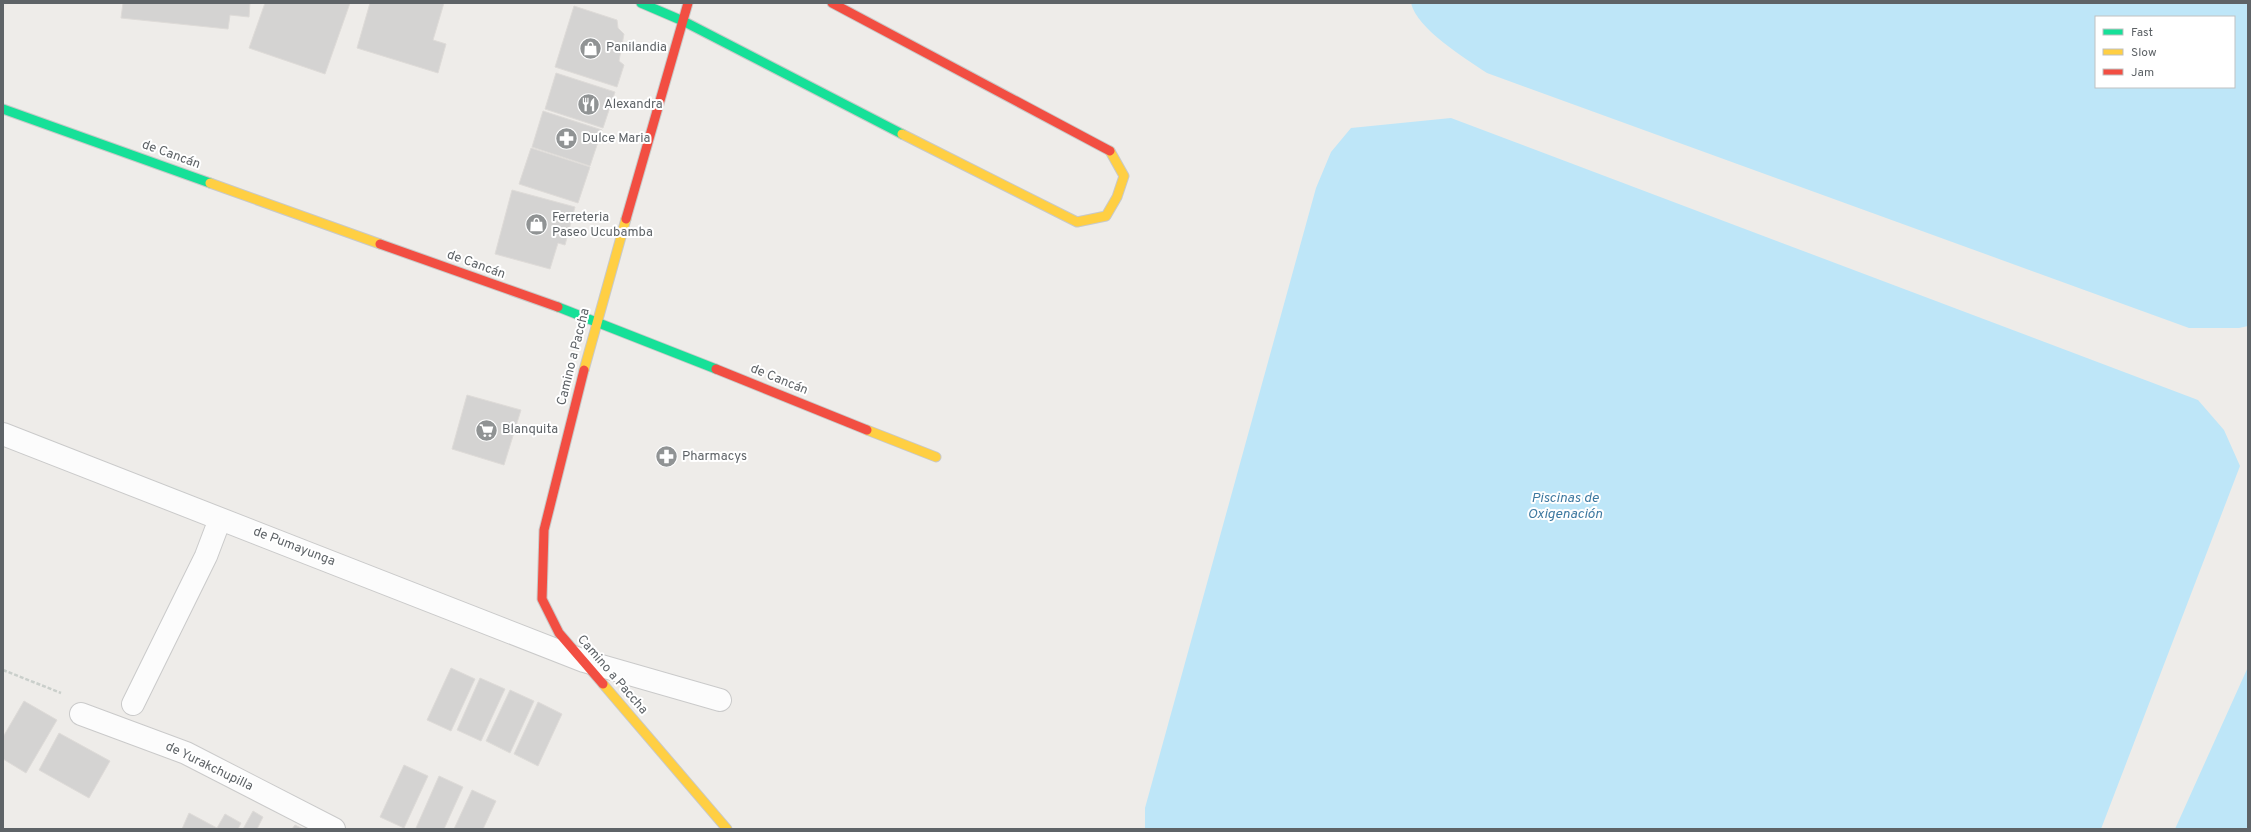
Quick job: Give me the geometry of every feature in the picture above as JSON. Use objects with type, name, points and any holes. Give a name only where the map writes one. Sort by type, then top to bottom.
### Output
[{"type":"street","points":[[641,3],[683,21],[1055,212],[1077,222],[1106,216],[1118,197],[1124,176],[1110,151],[832,3]]},
{"type":"street","name":"Camino a Paccha","points":[[688,3],[596,321],[544,530],[542,599],[558,633],[584,661],[727,829]]},
{"type":"street","name":"de Cancán","points":[[3,109],[596,321],[936,457]]},
{"type":"street","name":"de Pumayunga","points":[[3,434],[584,661],[720,700]]},
{"type":"street","points":[[133,704],[206,556],[220,519]]},
{"type":"street","name":"de Yurakchupilla","points":[[81,714],[186,753],[334,829]]},
{"type":"path","points":[[3,670],[59,692],[70,699],[81,714]]},
{"type":"water","points":[[1411,3],[2248,3],[2248,326],[2239,328],[2189,328],[1487,73],[1443,42],[1422,23],[1415,13]]},
{"type":"water","name":"Piscinas de Oxigenación","points":[[1451,118],[2198,400],[2224,430],[2240,466],[2101,829],[1145,829],[1145,808],[1316,188],[1331,152],[1351,128]]},
{"type":"water","points":[[2248,667],[2248,829],[2175,829]]},
{"type":"building","points":[[123,3],[250,3],[249,17],[230,15],[228,29],[121,18]]},
{"type":"building","points":[[265,3],[350,3],[325,74],[249,48]]},
{"type":"building","points":[[370,3],[444,3],[433,40],[446,44],[438,73],[357,48]]},
{"type":"building","name":"Panilandia","points":[[574,6],[617,20],[618,28],[624,34],[619,61],[624,65],[617,87],[555,67]]},
{"type":"building","points":[[556,73],[615,92],[603,128],[545,109]]},
{"type":"building","name":"Dulce Maria","points":[[543,111],[602,130],[590,166],[532,147]]},
{"type":"building","points":[[531,148],[590,167],[578,203],[519,184]]},
{"type":"building","name":"Ferreteria Paseo Ucubamba","points":[[512,190],[575,207],[565,245],[558,243],[550,269],[495,254]]},
{"type":"building","name":"Blanquita","points":[[467,395],[521,410],[504,465],[452,449]]},
{"type":"building","points":[[451,668],[475,679],[451,731],[427,720]]},
{"type":"building","points":[[480,678],[505,689],[481,741],[457,730]]},
{"type":"building","points":[[510,690],[534,701],[510,753],[486,741]]},
{"type":"building","points":[[24,701],[57,720],[26,773],[3,759],[3,737]]},
{"type":"building","points":[[538,702],[562,714],[538,766],[514,754]]},
{"type":"building","points":[[59,733],[110,761],[89,798],[39,770]]},
{"type":"building","points":[[404,765],[428,776],[404,828],[380,817]]},
{"type":"building","points":[[439,776],[463,787],[444,829],[418,829],[416,828]]},
{"type":"building","points":[[472,790],[496,801],[483,829],[454,829]]},
{"type":"building","points":[[253,811],[263,817],[257,829],[243,829]]},
{"type":"building","points":[[189,813],[217,828],[225,814],[241,823],[238,829],[182,829]]},
{"type":"building","points":[[295,825],[303,829],[292,829]]},
{"type":"traffic: fast","points":[[641,3],[683,21],[902,134]]},
{"type":"traffic: fast","points":[[3,109],[210,183]]},
{"type":"traffic: fast","points":[[558,307],[716,369]]},
{"type":"traffic: slow","points":[[902,134],[1077,222],[1106,216],[1117,197],[1124,176],[1110,151]]},
{"type":"traffic: slow","points":[[210,183],[380,244]]},
{"type":"traffic: slow","points":[[584,370],[626,219]]},
{"type":"traffic: slow","points":[[867,430],[936,457]]},
{"type":"traffic: slow","points":[[603,684],[727,829]]},
{"type":"traffic: jam","points":[[626,219],[688,3]]},
{"type":"traffic: jam","points":[[832,3],[1110,151]]},
{"type":"traffic: jam","points":[[380,244],[558,307]]},
{"type":"traffic: jam","points":[[716,369],[867,430]]},
{"type":"traffic: jam","points":[[584,370],[544,530],[542,599],[559,633],[603,684]]},
{"type":"place","name":"Panilandia","points":[[591,48]]},
{"type":"place","name":"Alexandra","points":[[588,105]]},
{"type":"place","name":"Dulce Maria","points":[[567,139]]},
{"type":"place","name":"Ferreteria Paseo Ucubamba","points":[[537,225]]},
{"type":"place","name":"Blanquita","points":[[486,430]]},
{"type":"place","name":"Pharmacys","points":[[666,457]]}]
